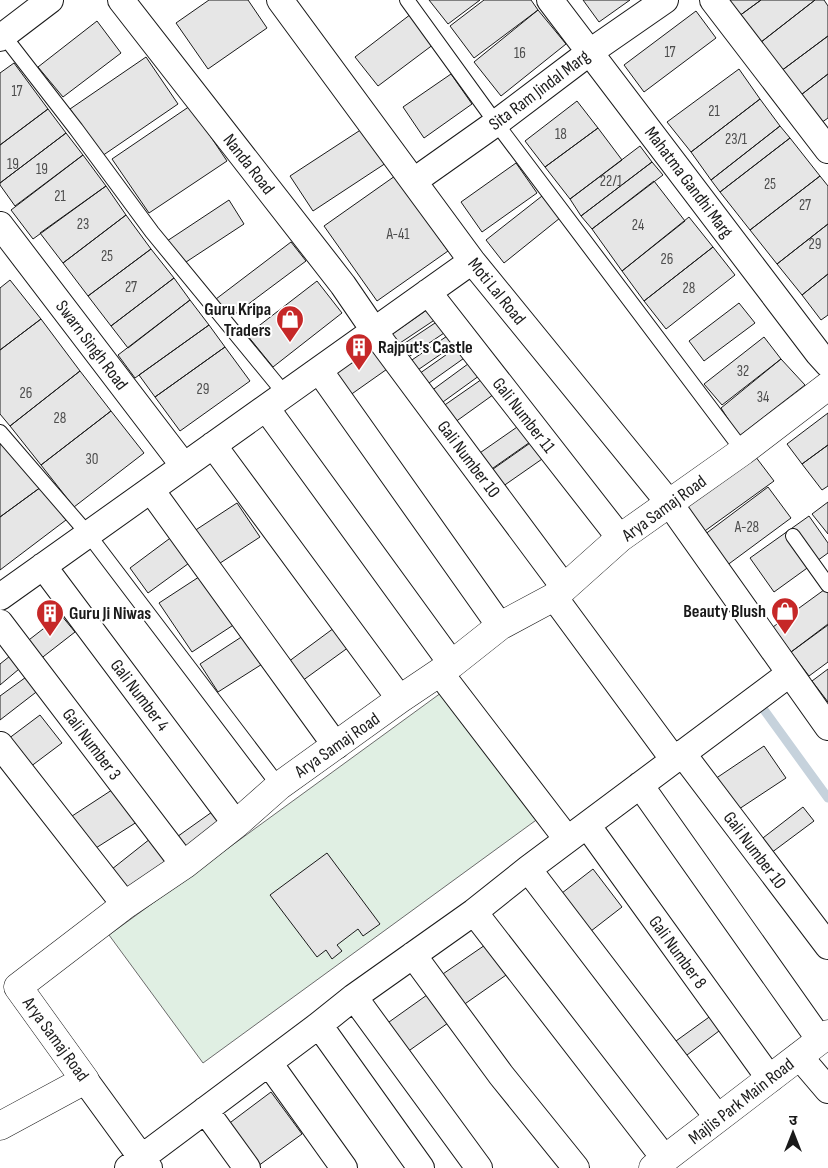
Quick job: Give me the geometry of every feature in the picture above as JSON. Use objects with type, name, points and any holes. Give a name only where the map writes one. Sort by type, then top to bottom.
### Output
[{"type":"street","points":[[1,35],[50,0]]},
{"type":"street","name":"Nanda Road","points":[[120,0],[343,285],[374,331]]},
{"type":"street","name":"Moti Lal Road","points":[[280,0],[472,261],[670,504],[828,727]]},
{"type":"street","name":"Mahatma Gandhi Marg","points":[[550,0],[828,364]]},
{"type":"street","name":"Sita Ram Jindal Marg","points":[[414,181],[496,123],[590,52],[665,0]]},
{"type":"street","points":[[713,0],[828,150]]},
{"type":"street","name":"Swarn Singh Road","points":[[0,225],[184,466]]},
{"type":"street","points":[[0,597],[472,261]]},
{"type":"street","name":"Gali Number 11","points":[[428,292],[620,538]]},
{"type":"street","name":"Gali Number 10","points":[[374,331],[678,757],[828,946]]},
{"type":"street","points":[[319,370],[500,626]]},
{"type":"street","name":"Arya Samaj Road","points":[[790,674],[577,832],[474,912],[354,998],[205,1110],[140,1164],[86,1080],[18,987],[125,905],[184,865],[236,824],[278,786],[446,668],[500,626],[559,592],[620,538],[743,451],[828,386]]},
{"type":"street","name":"Gali Number 8","points":[[276,401],[446,668],[770,1079]]},
{"type":"street","points":[[213,445],[400,699]]},
{"type":"street","points":[[151,490],[336,746]]},
{"type":"street","name":"Gali Number 4","points":[[43,566],[236,824]]},
{"type":"street","name":"Gali Number 3","points":[[0,624],[184,865]]},
{"type":"street","points":[[0,745],[125,905]]},
{"type":"street","points":[[640,785],[824,1037]]},
{"type":"street","points":[[528,869],[718,1118]]},
{"type":"street","points":[[474,912],[659,1164]]},
{"type":"street","points":[[413,955],[500,1075],[576,1168]]},
{"type":"street","points":[[354,998],[479,1168]]},
{"type":"street","points":[[319,1025],[421,1168]]},
{"type":"street","name":"Majlis Park Main Road","points":[[659,1164],[824,1037]]},
{"type":"street","points":[[799,1056],[828,1090]]},
{"type":"street","points":[[269,1063],[344,1168]]},
{"type":"street","points":[[0,1126],[86,1080]]},
{"type":"street","points":[[205,1110],[247,1168]]},
{"type":"lane","points":[[407,0],[496,123],[743,451]]},
{"type":"lane","points":[[1,35],[76,129],[276,401]]},
{"type":"lane","points":[[0,432],[88,534],[278,786]]},
{"type":"lane","points":[[793,536],[828,585]]},
{"type":"green space","points":[[445,690],[539,818],[203,1063],[109,935]]},
{"type":"building","points":[[209,0],[248,0],[267,28],[208,69],[176,23]]},
{"type":"building","points":[[429,0],[480,0],[448,24]]},
{"type":"building","points":[[484,0],[531,0],[538,10],[474,58],[450,26]]},
{"type":"building","points":[[583,0],[630,0],[599,22]]},
{"type":"building","points":[[721,0],[761,0],[735,19]]},
{"type":"building","points":[[761,0],[815,0],[756,46],[735,19]]},
{"type":"building","points":[[815,0],[824,0],[828,6],[828,36],[777,74],[756,46]]},
{"type":"building","points":[[538,10],[566,44],[501,96],[474,62]]},
{"type":"building","points":[[696,11],[716,38],[644,92],[624,65]]},
{"type":"building","points":[[411,14],[434,44],[378,86],[355,57]]},
{"type":"building","points":[[97,21],[121,53],[63,97],[38,67]]},
{"type":"building","points":[[828,36],[828,74],[797,98],[777,74]]},
{"type":"building","points":[[146,57],[178,104],[102,156],[70,109]]},
{"type":"building","points":[[14,63],[48,109],[0,145],[0,73]]},
{"type":"building","points":[[739,69],[760,99],[691,152],[667,122]]},
{"type":"building","points":[[451,74],[472,104],[424,138],[403,107]]},
{"type":"building","points":[[828,74],[828,118],[818,125],[797,98]]},
{"type":"building","points":[[760,99],[780,126],[711,180],[691,152]]},
{"type":"building","points":[[577,101],[598,128],[545,167],[525,141]]},
{"type":"building","points":[[190,106],[227,161],[149,213],[112,159]]},
{"type":"building","points":[[48,109],[66,133],[0,183],[0,145]]},
{"type":"building","points":[[780,126],[790,138],[720,192],[711,180]]},
{"type":"building","points":[[598,128],[622,160],[570,199],[545,167]]},
{"type":"building","points":[[362,129],[386,163],[313,211],[290,176]]},
{"type":"building","points":[[66,133],[83,155],[15,206],[0,183]]},
{"type":"building","points":[[790,138],[820,176],[750,230],[720,192]]},
{"type":"building","points":[[640,146],[652,162],[581,216],[570,199]]},
{"type":"building","points":[[83,155],[106,186],[33,239],[11,210]]},
{"type":"building","points":[[652,162],[663,175],[592,229],[581,216]]},
{"type":"building","points":[[516,163],[537,193],[482,232],[461,202]]},
{"type":"building","points":[[395,176],[448,251],[377,301],[324,226]]},
{"type":"building","points":[[820,176],[828,186],[828,224],[777,264],[750,230]]},
{"type":"building","points":[[654,181],[685,221],[622,271],[592,229]]},
{"type":"building","points":[[106,186],[126,215],[63,263],[40,233]]},
{"type":"building","points":[[542,196],[560,218],[504,263],[486,240]]},
{"type":"building","points":[[229,200],[244,224],[183,264],[167,241]]},
{"type":"building","points":[[126,215],[151,249],[88,296],[63,263]]},
{"type":"building","points":[[689,217],[713,247],[644,301],[622,271]]},
{"type":"building","points":[[828,224],[828,274],[802,295],[777,264]]},
{"type":"building","points":[[291,242],[306,261],[231,317],[216,299]]},
{"type":"building","points":[[713,247],[735,275],[666,329],[644,301]]},
{"type":"building","points":[[151,249],[174,278],[111,326],[88,296]]},
{"type":"building","points":[[828,274],[828,315],[821,320],[802,295]]},
{"type":"building","points":[[174,278],[190,300],[128,348],[111,326]]},
{"type":"building","points":[[10,280],[41,319],[0,350],[0,288]]},
{"type":"building","points":[[317,281],[342,313],[273,367],[247,335]]},
{"type":"building","points":[[190,300],[209,325],[135,378],[118,355]]},
{"type":"building","points":[[739,303],[755,323],[704,361],[689,341]]},
{"type":"building","points":[[431,307],[436,319],[391,349],[385,339]]},
{"type":"building","points":[[41,319],[80,371],[10,426],[0,414],[0,350]]},
{"type":"building","points":[[438,321],[447,331],[401,362],[393,351]]},
{"type":"building","points":[[209,325],[225,347],[155,397],[139,375]]},
{"type":"building","points":[[453,332],[457,343],[412,374],[406,364]]},
{"type":"building","points":[[764,337],[781,359],[722,405],[704,384]]},
{"type":"building","name":"Rajput's Castle","points":[[372,343],[390,367],[346,398],[329,374]]},
{"type":"building","points":[[460,345],[467,356],[422,388],[416,376]]},
{"type":"building","points":[[225,347],[250,381],[180,431],[155,397]]},
{"type":"building","points":[[781,359],[805,385],[739,436],[721,408]]},
{"type":"building","points":[[472,361],[483,373],[436,407],[427,394]]},
{"type":"building","points":[[80,371],[111,411],[41,465],[10,426]]},
{"type":"building","points":[[485,377],[497,392],[451,425],[439,409]]},
{"type":"building","points":[[111,411],[144,453],[74,507],[41,465]]},
{"type":"building","points":[[828,413],[828,445],[802,464],[787,444]]},
{"type":"building","points":[[520,425],[533,440],[486,473],[474,457]]},
{"type":"building","points":[[6,440],[41,487],[0,517],[0,445]]},
{"type":"building","points":[[533,441],[545,457],[499,489],[486,474]]},
{"type":"building","points":[[828,445],[828,486],[822,490],[802,464]]},
{"type":"building","points":[[752,452],[774,481],[702,533],[681,504]]},
{"type":"building","points":[[41,487],[66,520],[0,570],[0,517]]},
{"type":"building","points":[[768,487],[791,518],[726,566],[704,535]]},
{"type":"building","points":[[828,502],[828,534],[812,514]]},
{"type":"building","points":[[237,503],[260,537],[211,569],[188,535]]},
{"type":"building","points":[[809,516],[828,543],[828,553],[774,592],[750,558]]},
{"type":"building","points":[[177,533],[196,558],[148,593],[130,568]]},
{"type":"building","points":[[205,573],[238,622],[192,652],[159,603]]},
{"type":"building","points":[[828,587],[828,624],[791,652],[773,627]]},
{"type":"building","name":"Guru Ji Niwas","points":[[61,615],[75,632],[39,660],[25,643]]},
{"type":"building","points":[[828,625],[828,662],[809,676],[791,652]]},
{"type":"building","points":[[334,628],[349,647],[302,681],[288,662]]},
{"type":"building","points":[[249,632],[267,661],[218,692],[200,664]]},
{"type":"building","points":[[15,652],[25,664],[0,685],[0,664]]},
{"type":"building","points":[[828,669],[828,702],[812,681]]},
{"type":"building","points":[[33,672],[44,686],[0,720],[0,696]]},
{"type":"building","points":[[40,715],[62,743],[30,767],[8,739]]},
{"type":"building","points":[[764,746],[786,778],[733,813],[712,781]]},
{"type":"building","points":[[118,786],[140,820],[88,853],[66,820]]},
{"type":"building","points":[[219,807],[230,821],[185,854],[174,839]]},
{"type":"building","points":[[803,807],[814,821],[771,853],[759,841]]},
{"type":"building","points":[[155,835],[177,862],[130,900],[107,873]]},
{"type":"building","points":[[327,853],[380,924],[363,936],[358,929],[337,945],[342,951],[332,959],[326,950],[317,957],[270,895]]},
{"type":"building","points":[[593,869],[622,907],[582,938],[553,900]]},
{"type":"building","points":[[488,943],[509,973],[459,1008],[437,978]]},
{"type":"building","points":[[434,990],[455,1018],[403,1055],[382,1027]]},
{"type":"building","points":[[712,1015],[723,1028],[679,1061],[669,1046]]},
{"type":"building","points":[[271,1092],[302,1134],[258,1166],[227,1125]]},
{"type":"waterway","points":[[759,703],[828,798]]},
{"type":"place","name":"Guru Kripa Traders","points":[[290,343]]},
{"type":"place","name":"Rajput's Castle","points":[[359,371]]},
{"type":"place","name":"Beauty Blush","points":[[785,635]]},
{"type":"place","name":"Guru Ji Niwas","points":[[50,637]]}]
